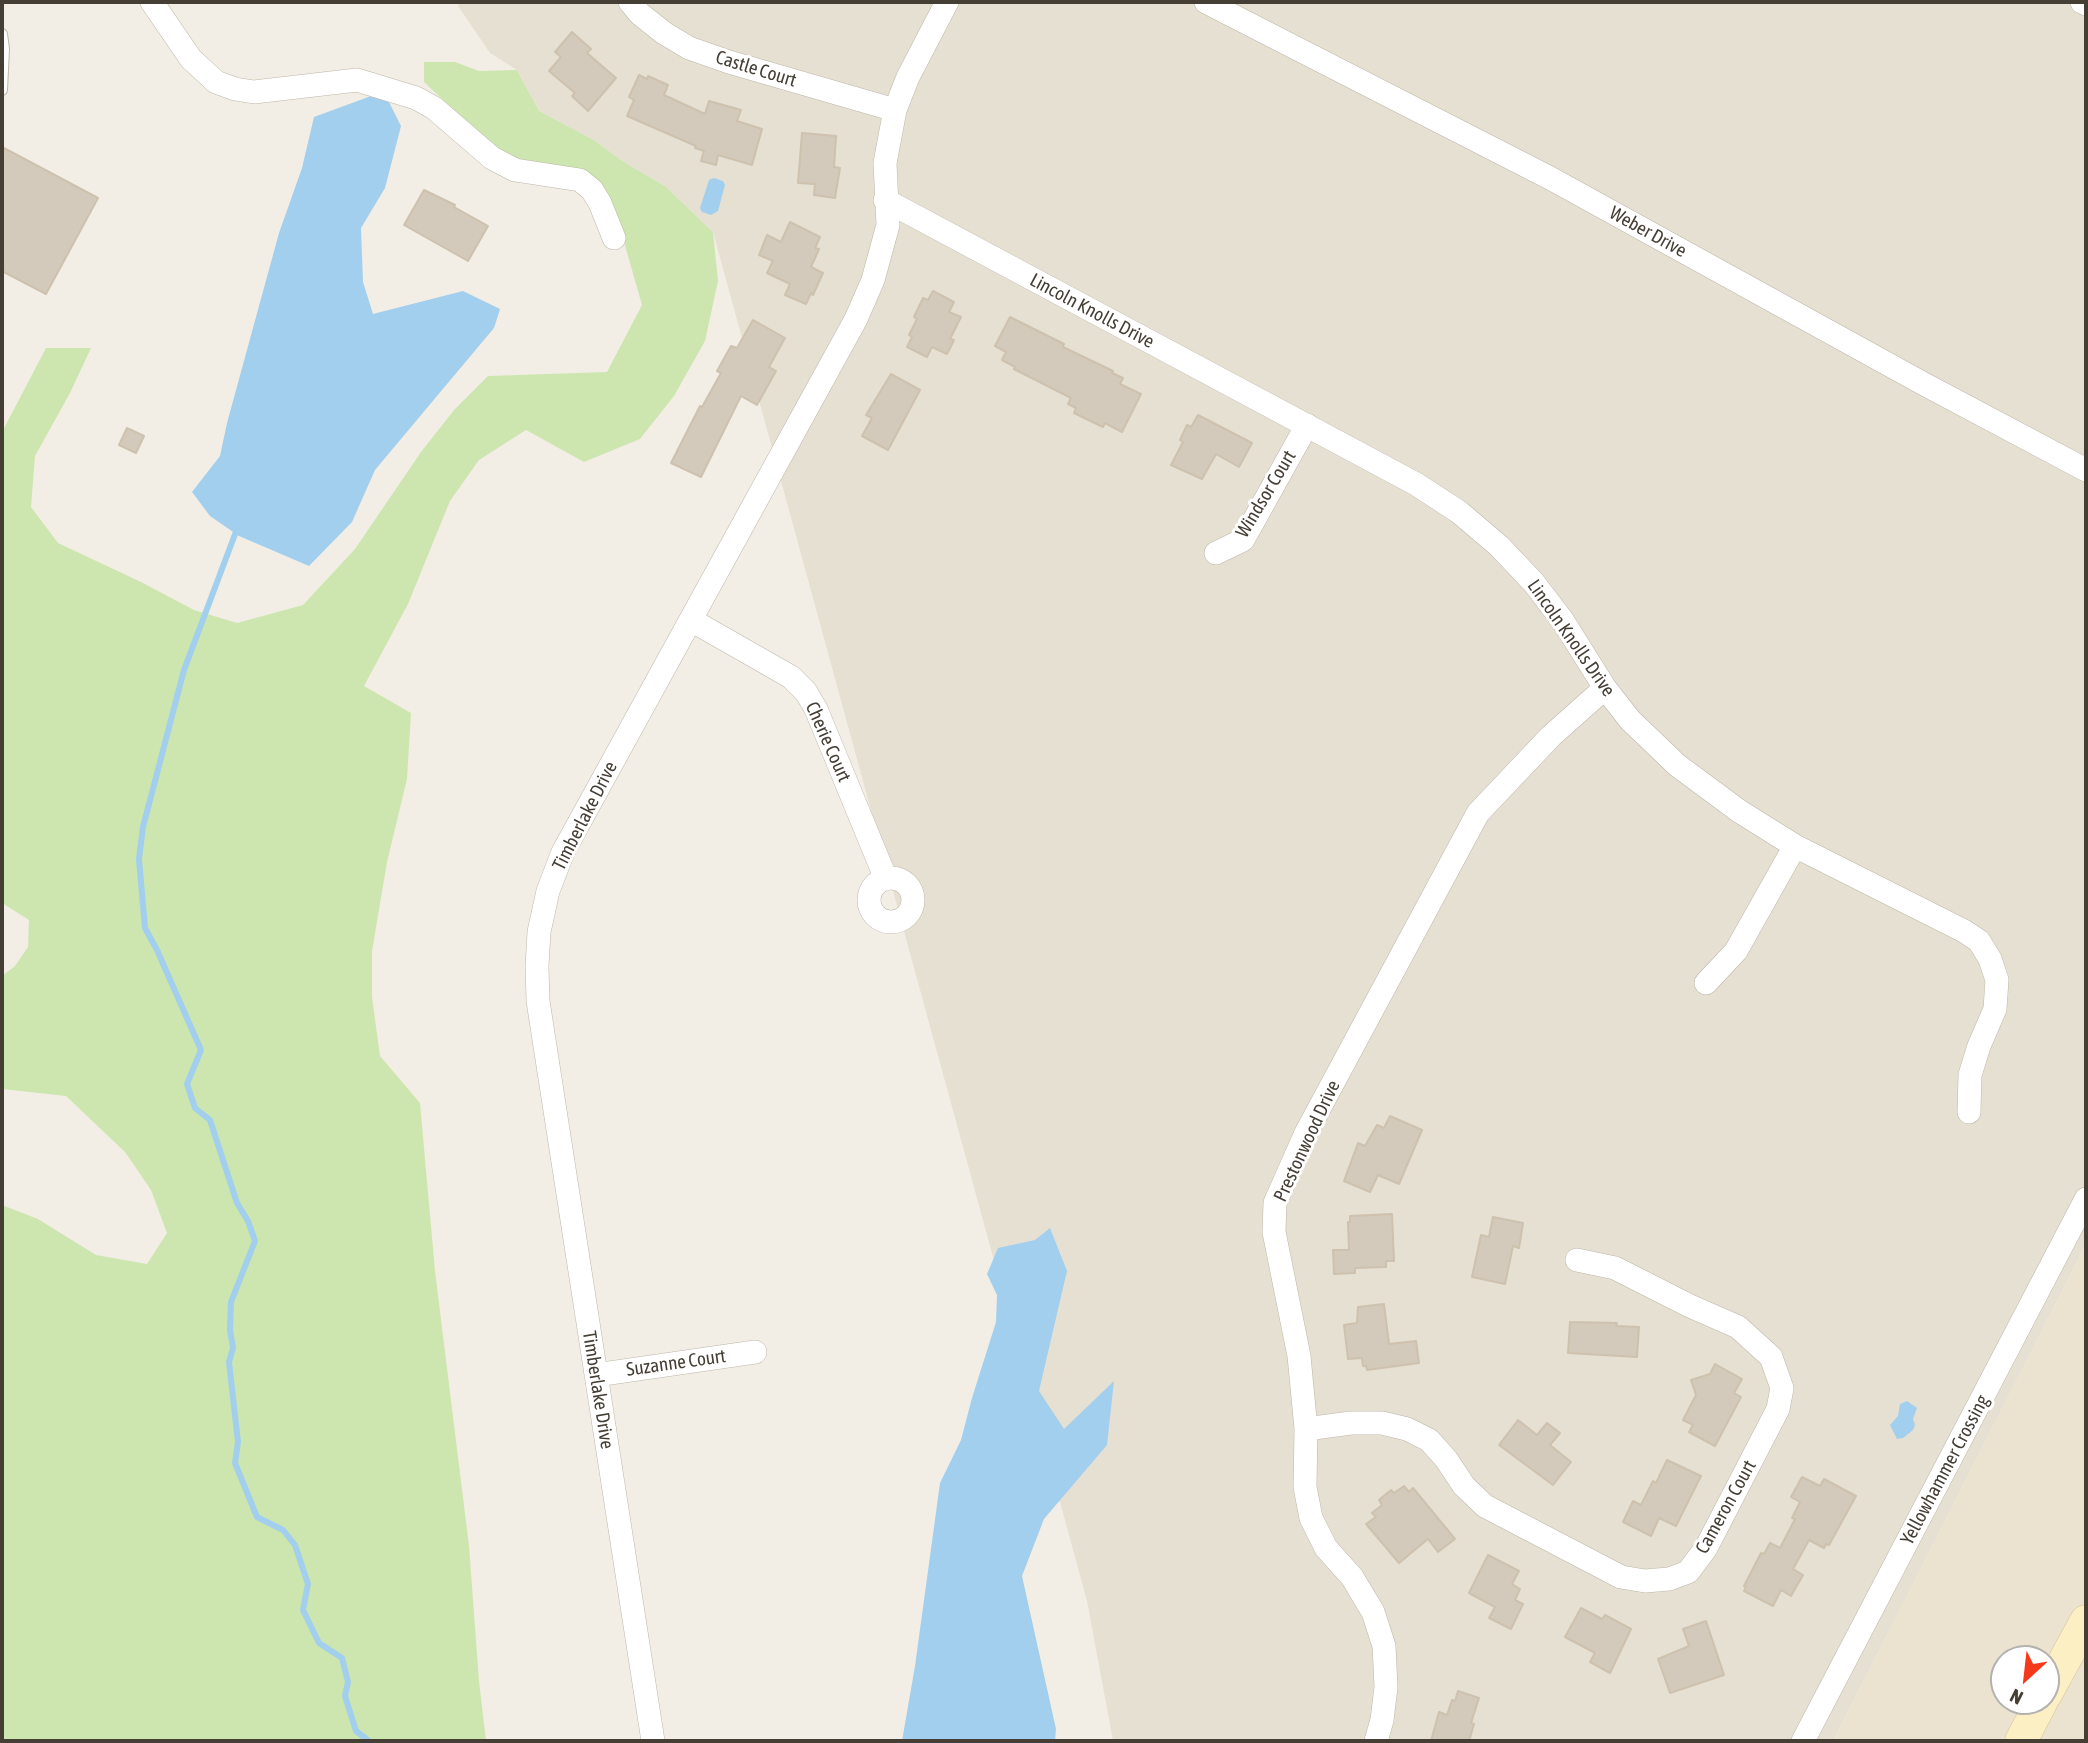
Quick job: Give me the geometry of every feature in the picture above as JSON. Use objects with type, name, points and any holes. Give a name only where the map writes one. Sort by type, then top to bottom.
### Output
[{"type":"main road","points":[[2060,1668],[2086,1621]]},
{"type":"main road","points":[[2021,1741],[2035,1715]]},
{"type":"street","points":[[152,2],[191,59],[216,82],[254,92],[357,80],[415,99],[434,108],[492,158],[515,170],[580,180],[592,190],[600,203],[614,238]]},
{"type":"street","name":"Castle Court","points":[[630,2],[640,14],[664,33],[689,48],[895,110]]},
{"type":"street","name":"Timberlake Drive","points":[[653,1741],[538,1001],[540,932],[548,891],[563,852],[856,319],[873,280],[888,225],[885,163],[895,110],[908,77],[947,2]]},
{"type":"street","name":"Weber Drive","points":[[1206,2],[1550,178],[2086,470]]},
{"type":"street","name":"Lincoln Knolls Drive","points":[[885,200],[1416,484],[1459,512],[1499,545],[1534,583],[1563,621],[1605,688],[1630,720],[1677,765],[1739,811],[1795,846],[1964,931],[1979,942],[1990,959],[1997,980],[1995,1009],[1970,1075],[1969,1112]]},
{"type":"street","name":"Windsor Court","points":[[1216,553],[1242,540],[1307,425]]},
{"type":"street","name":"Cherie Court","points":[[691,620],[791,677],[806,692],[816,709],[886,879]]},
{"type":"street","name":"Prestonwood Drive","points":[[1376,1741],[1386,1687],[1384,1646],[1373,1612],[1352,1577],[1326,1548],[1311,1518],[1305,1487],[1306,1429],[1298,1356],[1275,1232],[1275,1203],[1306,1133],[1478,813],[1551,736],[1605,688]]},
{"type":"street","points":[[1706,983],[1736,951],[1795,846]]},
{"type":"street","name":"Yellowhammer Crossing","points":[[1803,1741],[2086,1199]]},
{"type":"street","name":"Cameron Court","points":[[1306,1429],[1351,1423],[1382,1423],[1407,1429],[1429,1440],[1464,1486],[1485,1506],[1620,1577],[1645,1581],[1669,1579],[1688,1572],[1706,1548],[1779,1409],[1782,1388],[1771,1357],[1738,1327],[1615,1268],[1577,1260]]},
{"type":"street","name":"Suzanne Court","points":[[596,1375],[755,1352]]},
{"type":"lane","points":[[2,34],[2,90]]},
{"type":"shaded area","points":[[459,2],[2086,2],[2086,1244],[1833,1741],[1113,1741],[1087,1601],[713,232],[665,186],[624,162],[594,140],[539,111],[517,70],[490,53],[458,6]]},
{"type":"shaded area","points":[[2086,1244],[2086,1741],[1833,1741]]},
{"type":"green space","points":[[424,62],[455,62],[479,71],[517,70],[539,111],[594,140],[624,162],[665,186],[713,232],[718,281],[705,341],[674,396],[640,439],[584,462],[526,430],[479,460],[450,501],[408,604],[364,686],[411,713],[407,779],[387,862],[372,951],[372,997],[380,1056],[420,1103],[435,1271],[469,1546],[486,1741],[2,1741],[2,1205],[38,1219],[96,1255],[147,1264],[167,1233],[151,1190],[125,1152],[66,1096],[2,1089],[2,976],[15,966],[28,947],[29,920],[2,903],[2,432],[46,348],[91,348],[35,456],[31,507],[58,543],[194,610],[237,623],[303,605],[355,549],[421,452],[454,410],[488,376],[607,372],[642,305],[616,214],[533,162],[500,154],[424,82]]},
{"type":"water","points":[[371,96],[389,102],[401,126],[385,188],[361,228],[363,282],[373,314],[463,291],[500,309],[494,328],[375,470],[352,522],[309,566],[239,536],[210,516],[192,492],[220,456],[279,233],[302,168],[314,117]]},
{"type":"water","points":[[714,178],[723,181],[725,185],[718,211],[711,215],[702,212],[700,208],[709,180]]},
{"type":"water","points":[[1050,1228],[1067,1271],[1039,1391],[1064,1429],[1114,1381],[1107,1445],[1044,1519],[1022,1576],[1056,1729],[1055,1741],[902,1741],[940,1483],[961,1440],[996,1322],[997,1295],[987,1274],[998,1248],[1035,1240]]},
{"type":"water","points":[[1907,1401],[1917,1408],[1913,1419],[1915,1425],[1903,1438],[1897,1439],[1890,1425],[1898,1416],[1900,1404]]},
{"type":"building","points":[[572,32],[591,49],[587,53],[616,78],[588,111],[572,96],[575,93],[549,71],[561,57],[555,52]]},
{"type":"building","points":[[639,75],[668,85],[664,95],[705,114],[709,101],[741,110],[737,121],[762,129],[752,165],[718,155],[716,165],[701,161],[704,151],[695,148],[696,146],[627,116],[634,100],[629,97]]},
{"type":"building","points":[[802,133],[836,136],[834,167],[840,168],[835,198],[814,195],[815,184],[798,183]]},
{"type":"building","points":[[2,147],[98,198],[46,294],[2,271]]},
{"type":"building","points":[[424,190],[455,205],[454,207],[488,226],[468,261],[404,225]]},
{"type":"building","points":[[790,222],[820,237],[815,248],[819,249],[811,267],[823,273],[806,304],[785,295],[790,284],[767,273],[773,261],[759,255],[767,235],[781,242]]},
{"type":"building","points":[[933,291],[954,302],[949,312],[961,317],[950,339],[954,340],[947,354],[932,347],[927,357],[907,347],[912,337],[909,335],[917,319],[914,317],[923,298],[928,300]]},
{"type":"building","points":[[1010,317],[1113,371],[1112,373],[1123,378],[1120,384],[1141,394],[1122,432],[1105,423],[1103,427],[1074,413],[1076,408],[1068,404],[1071,398],[1002,360],[1006,352],[995,346]]},
{"type":"building","points":[[753,320],[785,338],[769,367],[776,371],[757,405],[741,396],[701,477],[671,463],[700,406],[702,407],[721,373],[717,371],[731,346],[737,348]]},
{"type":"building","points":[[891,374],[920,390],[888,450],[862,436],[872,418],[866,415]]},
{"type":"building","points":[[1198,415],[1252,443],[1239,467],[1216,454],[1202,479],[1171,465],[1183,442],[1180,440],[1187,425],[1191,427]]},
{"type":"building","points":[[127,428],[144,436],[136,453],[119,445]]},
{"type":"building","points":[[1390,1116],[1422,1130],[1399,1184],[1378,1175],[1370,1192],[1344,1181],[1358,1143],[1365,1146],[1377,1125],[1384,1128]]},
{"type":"building","points":[[1392,1214],[1394,1261],[1386,1261],[1386,1267],[1355,1268],[1355,1273],[1334,1274],[1333,1250],[1349,1250],[1350,1216]]},
{"type":"building","points":[[1493,1217],[1523,1223],[1519,1248],[1513,1246],[1505,1284],[1472,1277],[1481,1235],[1489,1237]]},
{"type":"building","points":[[1384,1304],[1389,1344],[1416,1341],[1419,1363],[1367,1370],[1366,1366],[1363,1366],[1362,1358],[1348,1359],[1344,1325],[1357,1323],[1358,1307]]},
{"type":"building","points":[[1570,1322],[1617,1323],[1616,1326],[1639,1327],[1637,1357],[1568,1353]]},
{"type":"building","points":[[1715,1364],[1742,1379],[1734,1393],[1741,1397],[1715,1446],[1689,1432],[1693,1425],[1683,1420],[1696,1395],[1691,1380],[1710,1374]]},
{"type":"building","points":[[1518,1420],[1537,1435],[1547,1423],[1560,1433],[1550,1445],[1571,1462],[1553,1485],[1499,1445]]},
{"type":"building","points":[[1667,1460],[1701,1476],[1676,1526],[1659,1518],[1651,1536],[1623,1522],[1633,1501],[1641,1505]]},
{"type":"building","points":[[1802,1477],[1820,1486],[1824,1479],[1856,1496],[1829,1545],[1826,1544],[1824,1548],[1809,1540],[1793,1569],[1803,1575],[1791,1596],[1781,1590],[1773,1606],[1744,1591],[1744,1586],[1761,1553],[1764,1554],[1770,1543],[1780,1548],[1795,1519],[1792,1518],[1800,1502],[1791,1497]]},
{"type":"building","points":[[1404,1486],[1409,1492],[1413,1488],[1455,1539],[1438,1552],[1428,1539],[1399,1563],[1366,1524],[1376,1517],[1372,1513],[1382,1505],[1379,1500],[1391,1490],[1394,1493]]},
{"type":"building","points":[[1488,1555],[1519,1571],[1512,1584],[1520,1589],[1515,1600],[1523,1604],[1511,1629],[1489,1618],[1495,1607],[1469,1593]]},
{"type":"building","points":[[1581,1608],[1602,1619],[1605,1615],[1631,1629],[1610,1673],[1590,1662],[1595,1653],[1565,1637]]},
{"type":"building","points":[[1706,1621],[1724,1675],[1670,1693],[1658,1659],[1689,1646],[1683,1629]]},
{"type":"building","points":[[1458,1691],[1479,1698],[1471,1723],[1474,1724],[1469,1741],[1431,1741],[1439,1712],[1447,1715]]},
{"type":"waterway","points":[[237,529],[184,670],[143,827],[139,859],[145,928],[201,1050],[187,1084],[195,1108],[210,1120],[237,1203],[248,1221],[255,1241],[231,1302],[230,1330],[233,1348],[229,1362],[238,1442],[235,1463],[257,1517],[283,1530],[295,1545],[308,1584],[303,1610],[319,1643],[342,1658],[348,1682],[345,1696],[356,1731],[369,1741]]}]
